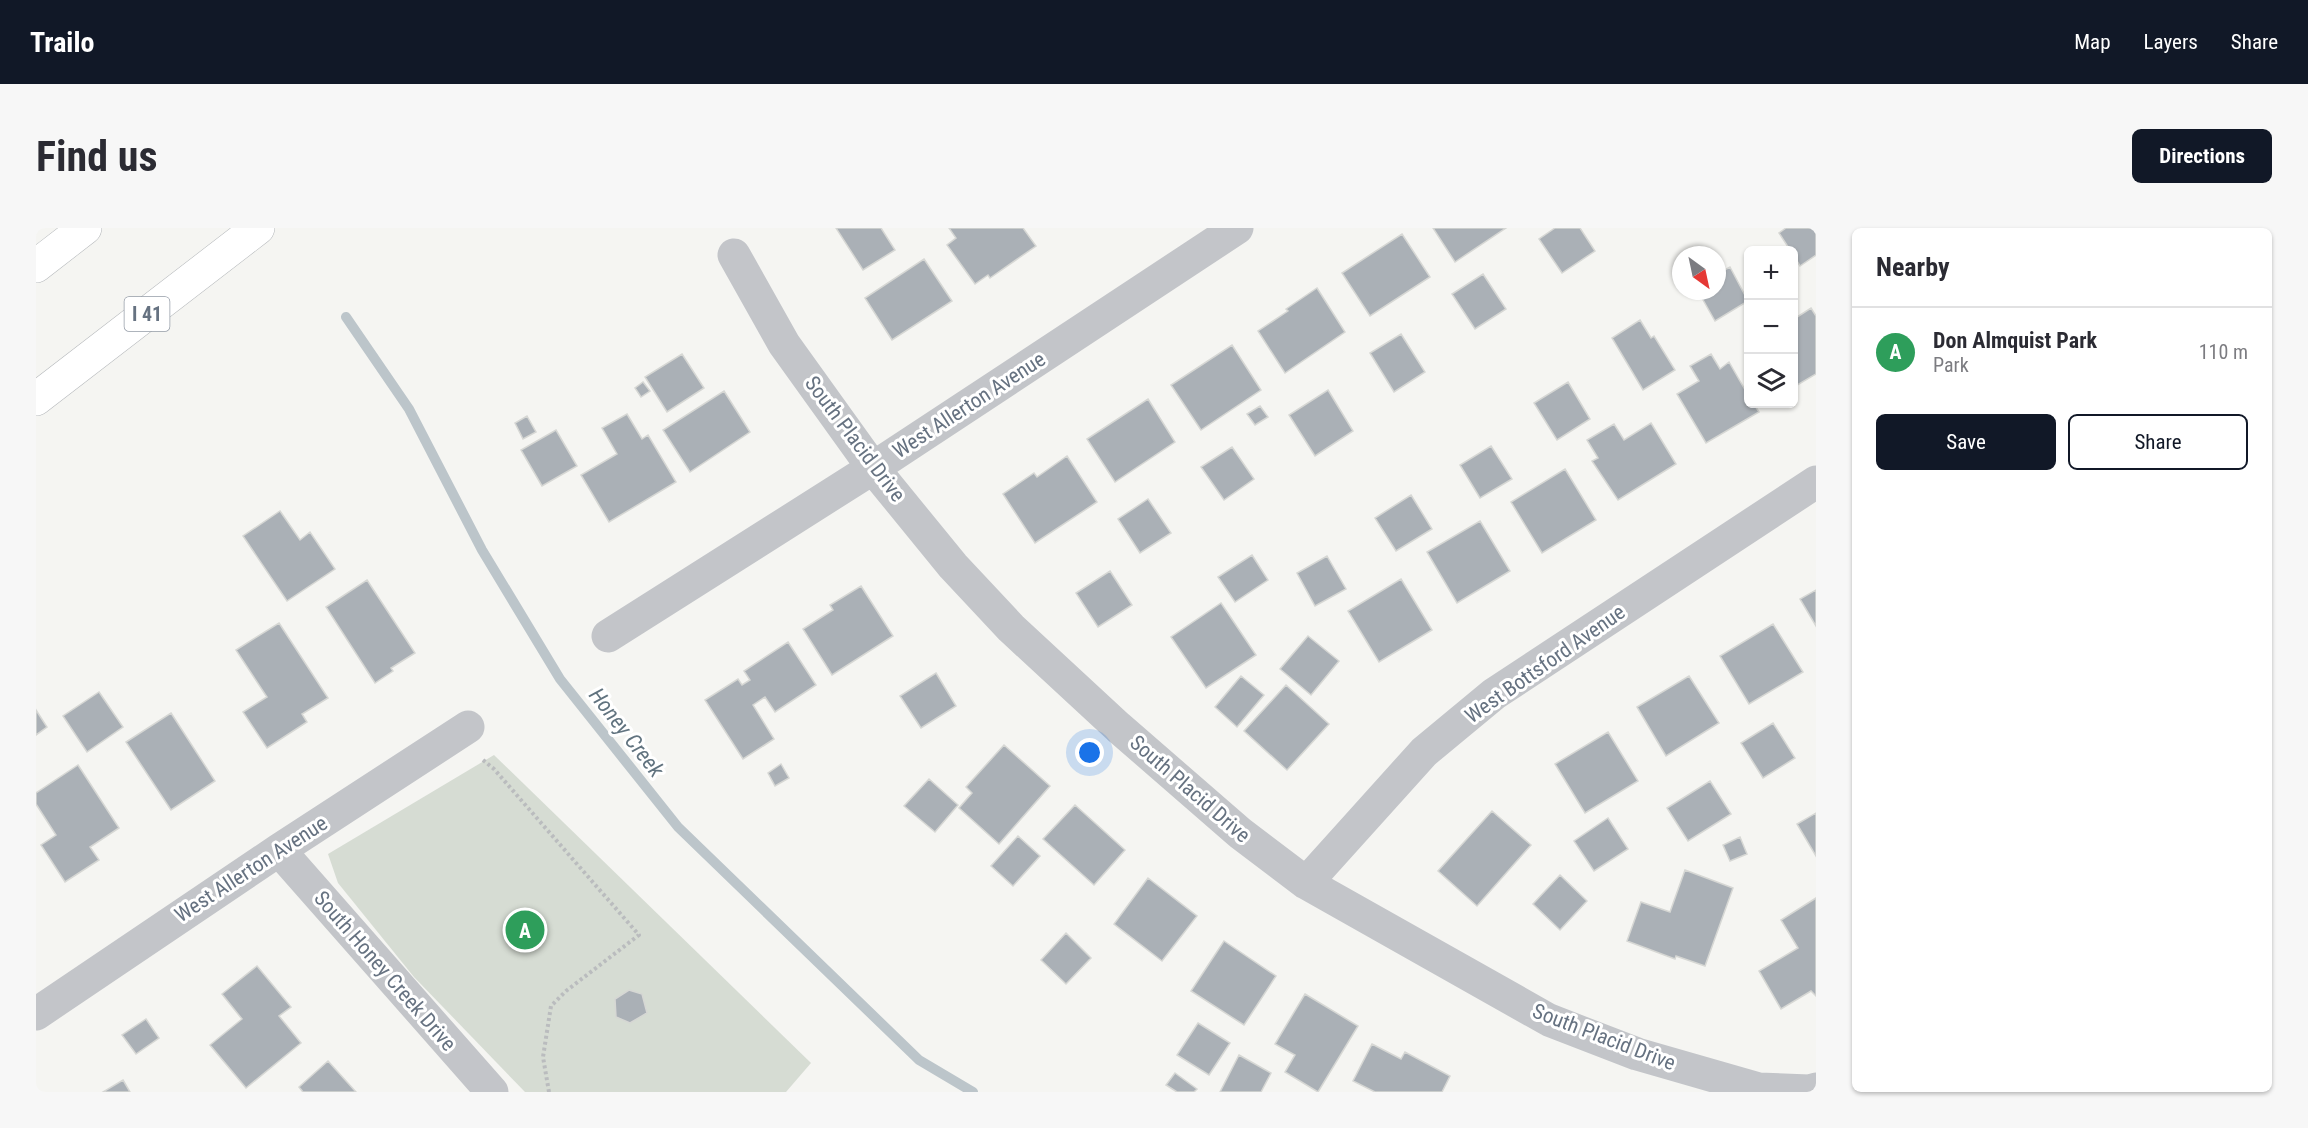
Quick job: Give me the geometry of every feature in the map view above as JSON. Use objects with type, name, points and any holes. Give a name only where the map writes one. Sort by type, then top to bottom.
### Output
[{"type":"highway","points":[[36,266],[85,228]]},
{"type":"highway","name":"I 41","points":[[36,399],[258,228]]},
{"type":"street","name":"West Allerton Avenue","points":[[608,636],[873,468],[1237,228]]},
{"type":"street","name":"South Placid Drive","points":[[734,255],[784,344],[873,468],[953,566],[1011,628],[1118,727],[1231,825],[1306,883],[1549,1020],[1637,1054],[1759,1089],[1809,1091],[1816,1089]]},
{"type":"street","name":"West Bottsford Avenue","points":[[1306,883],[1424,752],[1494,694],[1816,482]]},
{"type":"street","name":"West Allerton Avenue","points":[[36,1014],[279,850],[462,732]]},
{"type":"street","name":"South Honey Creek Drive","points":[[279,850],[492,1092]]},
{"type":"path","points":[[462,732],[639,935],[566,991],[551,1006],[543,1057],[549,1092]]},
{"type":"shaded area","points":[[494,755],[811,1063],[786,1092],[525,1092],[414,977],[338,883],[328,854]]},
{"type":"building","points":[[836,228],[881,228],[895,250],[863,270]]},
{"type":"building","points":[[949,228],[1023,228],[1036,246],[990,278],[988,275],[975,284],[947,245],[956,238]]},
{"type":"building","points":[[1433,228],[1506,228],[1455,262]]},
{"type":"building","points":[[1555,228],[1580,228],[1595,251],[1562,273],[1539,239]]},
{"type":"building","points":[[1786,228],[1816,228],[1816,255],[1800,266],[1798,246],[1787,246],[1779,233]]},
{"type":"building","points":[[1402,234],[1430,277],[1370,316],[1342,273]]},
{"type":"building","points":[[924,259],[952,301],[892,340],[865,298]]},
{"type":"building","points":[[1730,267],[1744,293],[1744,303],[1715,321],[1703,300],[1726,300],[1726,269]]},
{"type":"building","points":[[1483,274],[1506,309],[1475,329],[1452,294]]},
{"type":"building","points":[[1317,288],[1345,332],[1285,373],[1258,331]]},
{"type":"building","points":[[1811,308],[1816,316],[1816,374],[1798,385],[1798,354],[1798,316]]},
{"type":"building","points":[[1640,320],[1651,338],[1654,336],[1675,370],[1643,390],[1612,338]]},
{"type":"building","points":[[1401,334],[1425,372],[1394,392],[1370,353]]},
{"type":"building","points":[[1232,345],[1261,390],[1201,430],[1171,385]]},
{"type":"building","points":[[682,354],[704,388],[667,412],[645,377]]},
{"type":"building","points":[[1711,354],[1720,369],[1729,362],[1744,388],[1744,408],[1756,408],[1759,412],[1706,443],[1677,394],[1699,381],[1690,366]]},
{"type":"building","points":[[643,382],[650,391],[641,397],[635,388]]},
{"type":"building","points":[[1568,382],[1590,419],[1557,440],[1534,403]]},
{"type":"building","points":[[1328,390],[1353,431],[1315,456],[1289,415]]},
{"type":"building","points":[[724,391],[750,432],[690,472],[663,430]]},
{"type":"building","points":[[1148,399],[1175,442],[1115,482],[1087,439]]},
{"type":"building","points":[[1260,406],[1268,417],[1255,425],[1247,414]]},
{"type":"building","points":[[627,414],[642,439],[648,435],[676,482],[609,522],[581,475],[617,454],[602,428]]},
{"type":"building","points":[[527,416],[536,432],[523,439],[515,423]]},
{"type":"building","points":[[1651,423],[1676,464],[1618,500],[1592,461],[1598,458],[1587,440],[1614,424],[1624,440]]},
{"type":"building","points":[[556,430],[577,466],[542,486],[521,450]]},
{"type":"building","points":[[1491,446],[1512,479],[1480,498],[1460,465]]},
{"type":"building","points":[[1232,447],[1254,479],[1224,500],[1201,467]]},
{"type":"building","points":[[1067,456],[1097,502],[1035,543],[1003,494],[1034,473],[1037,477]]},
{"type":"building","points":[[1565,469],[1596,520],[1542,553],[1511,502]]},
{"type":"building","points":[[1411,495],[1432,529],[1396,551],[1375,518]]},
{"type":"building","points":[[1148,499],[1171,533],[1140,553],[1118,519]]},
{"type":"building","points":[[280,511],[300,540],[310,532],[335,569],[287,601],[243,536]]},
{"type":"building","points":[[1480,521],[1510,571],[1457,603],[1427,552]]},
{"type":"building","points":[[1252,555],[1268,580],[1235,602],[1218,577]]},
{"type":"building","points":[[1327,556],[1346,589],[1315,606],[1297,573]]},
{"type":"building","points":[[1110,571],[1132,605],[1098,627],[1076,593]]},
{"type":"building","points":[[1401,579],[1432,630],[1379,662],[1348,611]]},
{"type":"building","points":[[367,580],[415,653],[391,668],[393,671],[375,683],[326,607]]},
{"type":"building","points":[[861,586],[893,636],[832,675],[803,629],[833,610],[830,605]]},
{"type":"building","points":[[1816,590],[1816,626],[1800,599]]},
{"type":"building","points":[[1221,603],[1256,655],[1206,688],[1171,637]]},
{"type":"building","points":[[279,623],[328,698],[302,714],[307,722],[267,748],[243,712],[267,697],[236,650]]},
{"type":"building","points":[[1773,624],[1803,672],[1749,704],[1720,656]]},
{"type":"building","points":[[1308,636],[1339,661],[1311,695],[1280,669]]},
{"type":"building","points":[[788,642],[816,685],[775,712],[765,697],[753,705],[774,739],[743,759],[705,700],[738,679],[742,685],[750,680],[744,671]]},
{"type":"building","points":[[936,673],[956,706],[921,728],[900,696]]},
{"type":"building","points":[[1241,676],[1264,695],[1237,727],[1215,707]]},
{"type":"building","points":[[1689,676],[1719,723],[1666,756],[1637,707]]},
{"type":"building","points":[[1286,685],[1329,724],[1287,770],[1244,731]]},
{"type":"building","points":[[99,692],[123,727],[87,752],[63,716]]},
{"type":"building","points":[[36,710],[47,727],[36,735]]},
{"type":"building","points":[[171,713],[215,781],[171,810],[126,742]]},
{"type":"building","points":[[1773,723],[1795,758],[1763,778],[1741,743]]},
{"type":"building","points":[[1608,732],[1638,781],[1585,813],[1555,764]]},
{"type":"building","points":[[1004,745],[1050,786],[999,844],[959,808],[972,793],[966,787]]},
{"type":"building","points":[[781,764],[789,778],[775,786],[768,773]]},
{"type":"building","points":[[78,765],[119,828],[90,847],[99,860],[65,882],[41,845],[56,835],[36,804],[36,793]]},
{"type":"building","points":[[929,779],[958,805],[935,832],[904,806]]},
{"type":"building","points":[[1710,781],[1731,814],[1688,841],[1667,808]]},
{"type":"building","points":[[1075,805],[1125,850],[1094,885],[1043,839]]},
{"type":"building","points":[[1492,811],[1531,845],[1477,906],[1438,871]]},
{"type":"building","points":[[1816,813],[1816,856],[1797,824]]},
{"type":"building","points":[[1608,818],[1628,849],[1594,871],[1574,841]]},
{"type":"building","points":[[1018,836],[1040,856],[1013,886],[991,866]]},
{"type":"building","points":[[1740,837],[1747,854],[1730,861],[1723,845]]},
{"type":"building","points":[[1685,870],[1733,888],[1705,966],[1676,956],[1675,959],[1627,941],[1641,902],[1670,912]]},
{"type":"building","points":[[1560,875],[1587,901],[1560,930],[1533,904]]},
{"type":"building","points":[[1148,878],[1197,916],[1162,961],[1114,924]]},
{"type":"building","points":[[1816,898],[1816,996],[1811,991],[1781,1009],[1759,971],[1798,948],[1781,920]]},
{"type":"building","points":[[1066,933],[1091,958],[1066,984],[1041,960]]},
{"type":"building","points":[[1224,941],[1276,976],[1244,1025],[1191,991]]},
{"type":"building","points":[[257,966],[291,1007],[279,1016],[301,1043],[246,1088],[210,1045],[242,1019],[222,994]]},
{"type":"building","points":[[629,990],[642,994],[647,1013],[630,1023],[616,1017],[615,999]]},
{"type":"building","points":[[1305,994],[1358,1026],[1318,1092],[1285,1072],[1295,1055],[1275,1044]]},
{"type":"building","points":[[146,1019],[159,1038],[136,1054],[122,1035]]},
{"type":"building","points":[[1198,1023],[1230,1043],[1209,1075],[1177,1055]]},
{"type":"building","points":[[1372,1044],[1401,1059],[1405,1052],[1450,1076],[1442,1092],[1375,1092],[1353,1081]]},
{"type":"building","points":[[1239,1055],[1271,1073],[1261,1092],[1220,1092]]},
{"type":"building","points":[[328,1061],[356,1092],[303,1092],[299,1087]]},
{"type":"building","points":[[1175,1073],[1197,1089],[1194,1092],[1177,1092],[1166,1085]]},
{"type":"building","points":[[123,1080],[130,1092],[103,1092]]},
{"type":"waterway","name":"Honey Creek","points":[[346,317],[409,409],[482,550],[560,679],[678,827],[919,1060],[973,1092]]},
{"type":"place","name":"Don Almquist Park","points":[[525,930]]}]
